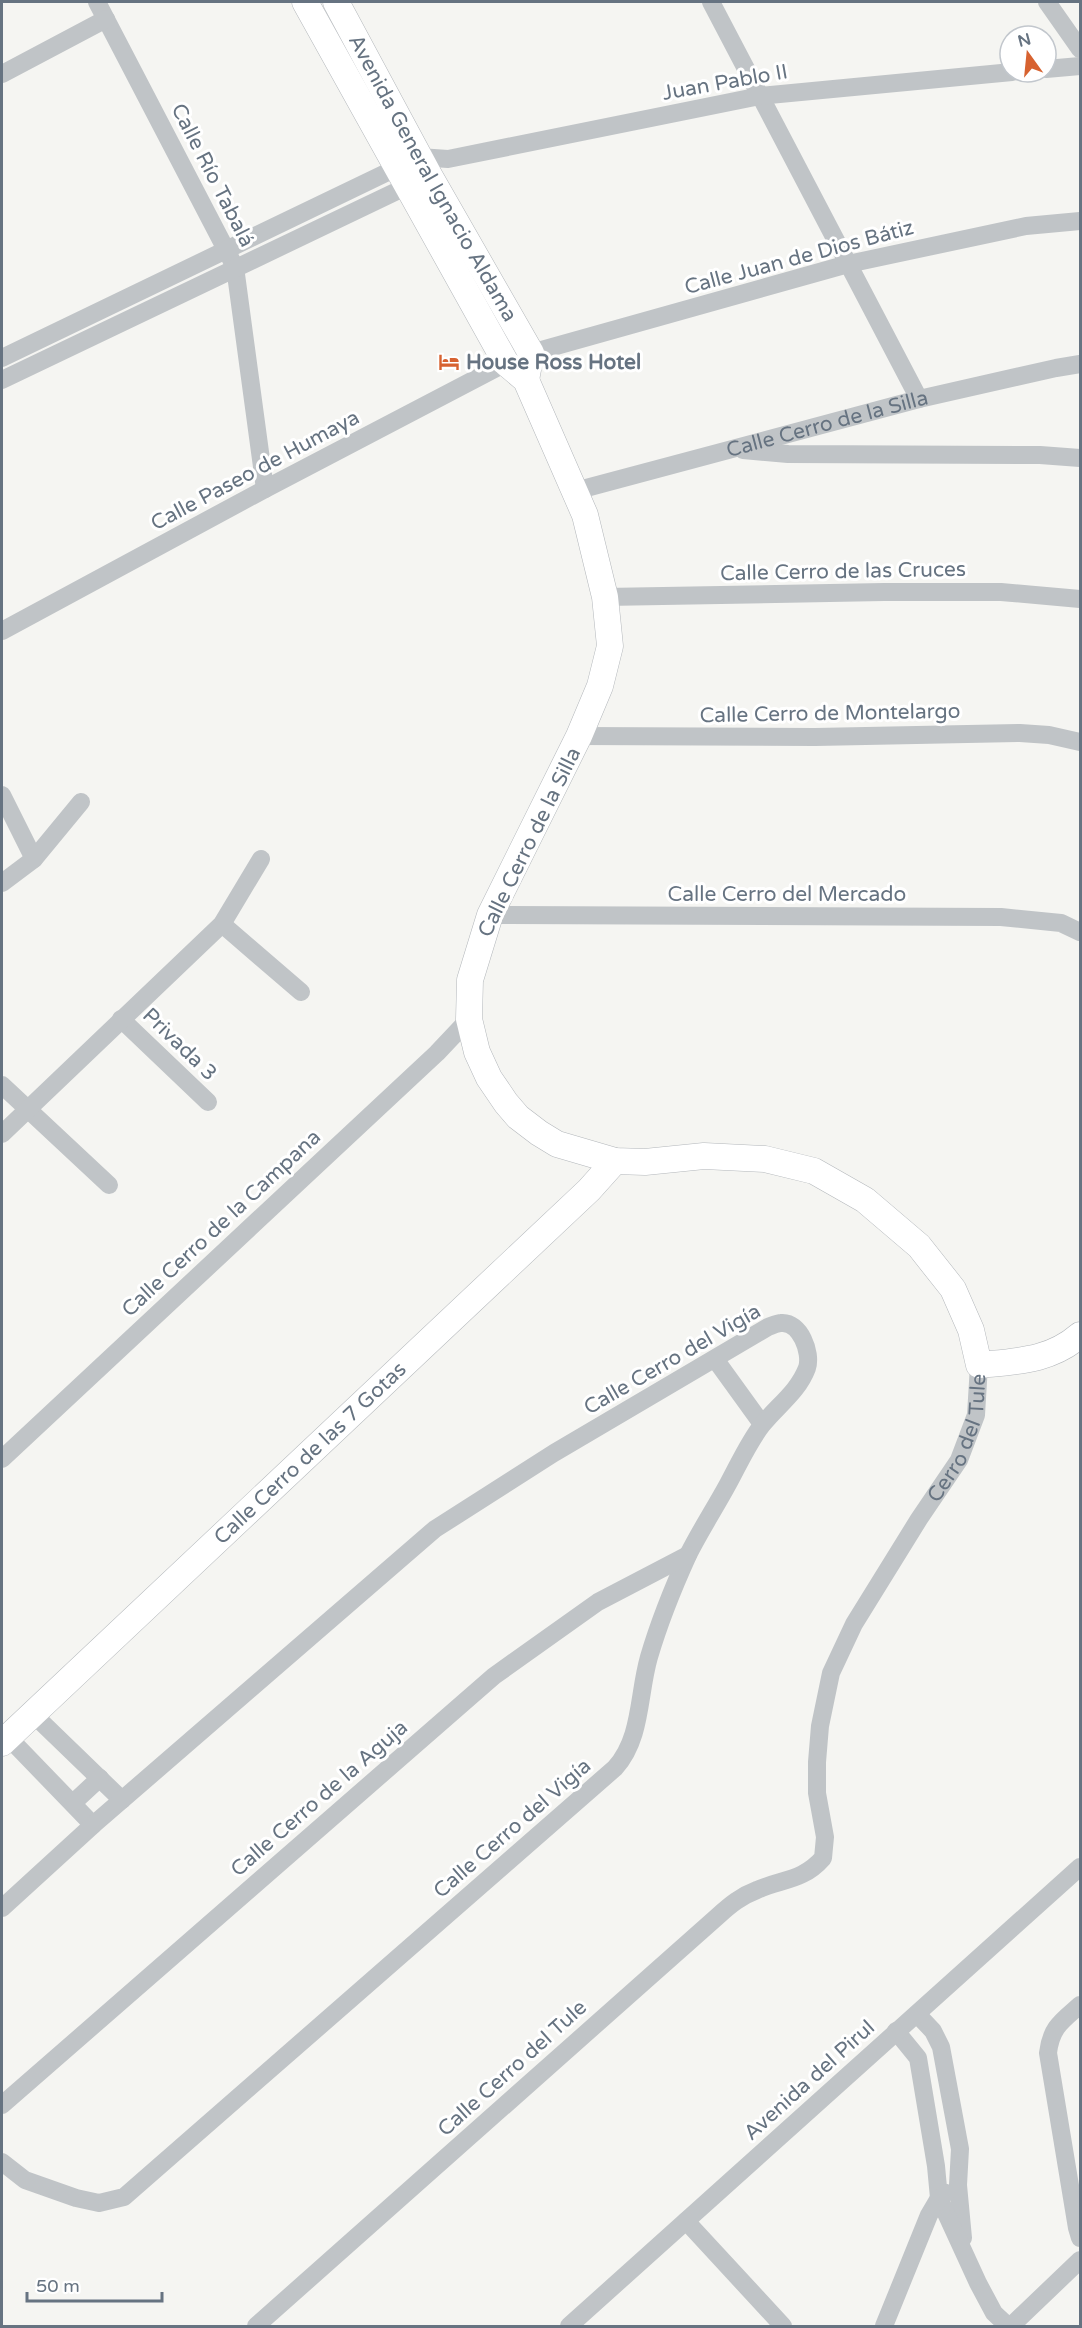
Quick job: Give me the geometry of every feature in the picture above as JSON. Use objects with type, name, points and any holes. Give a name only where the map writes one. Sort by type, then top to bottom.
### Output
[{"type":"street","name":"Calle Río Tabalá","points":[[97,2],[235,267],[265,489]]},
{"type":"street","name":"Avenida General Ignacio Aldama","points":[[305,2],[531,353]]},
{"type":"street","name":"Avenida General Ignacio Aldama","points":[[336,2],[413,171],[506,363],[526,380]]},
{"type":"street","points":[[711,2],[919,399]]},
{"type":"street","points":[[1047,2],[1080,49]]},
{"type":"street","points":[[2,74],[106,19]]},
{"type":"street","points":[[1058,68],[1080,66]]},
{"type":"street","name":"Juan Pablo II","points":[[413,171],[448,159],[760,96],[998,73]]},
{"type":"street","points":[[2,358],[226,248],[413,171]]},
{"type":"street","points":[[2,380],[235,267],[413,171]]},
{"type":"street","name":"Calle Juan de Dios Bátiz","points":[[531,353],[848,264],[1026,226],[1080,221]]},
{"type":"street","points":[[526,380],[531,353]]},
{"type":"street","name":"Calle Paseo de Humaya","points":[[2,631],[265,489],[506,363],[531,353]]},
{"type":"street","name":"Calle Cerro de la Silla","points":[[575,491],[919,399],[1080,364]]},
{"type":"street","name":"Calle Cerro de la Silla","points":[[526,380],[585,515],[605,597],[610,646],[600,686],[579,736],[490,915],[470,980],[469,1018],[477,1052],[489,1078],[518,1118],[557,1144],[615,1161]]},
{"type":"street","points":[[729,450],[788,454],[1040,455],[1080,458]]},
{"type":"street","name":"Calle Cerro de las Cruces","points":[[605,597],[1001,592],[1080,598]]},
{"type":"street","name":"Calle Cerro de Montelargo","points":[[579,736],[815,737],[1020,733],[1048,735],[1080,742]]},
{"type":"street","points":[[2,795],[34,859]]},
{"type":"street","points":[[2,883],[34,859],[81,802]]},
{"type":"street","points":[[2,1134],[222,924],[261,859]]},
{"type":"street","name":"Calle Cerro del Mercado","points":[[490,915],[1001,917],[1061,923],[1080,932]]},
{"type":"street","points":[[222,924],[301,992]]},
{"type":"street","name":"Calle Cerro de la Campana","points":[[2,1459],[437,1053],[469,1018]]},
{"type":"street","name":"Privada 3","points":[[121,1019],[208,1102]]},
{"type":"street","points":[[2,1085],[108,1185]]},
{"type":"street","name":"Cerro del Tule","points":[[615,1161],[645,1162],[704,1156],[765,1159],[814,1171],[865,1200],[919,1246],[953,1289],[971,1330],[980,1365],[976,1415],[959,1460],[919,1519],[854,1624],[831,1673],[820,1726],[817,1762],[818,1793],[825,1849],[823,1858],[813,1869]]},
{"type":"street","name":"Calle Cerro de las 7 Gotas","points":[[5,1740],[589,1190],[615,1161]]},
{"type":"street","name":"Calle Cerro del Vigía","points":[[2,1908],[93,1825],[435,1529],[555,1453],[768,1327],[782,1323],[792,1326],[803,1338],[807,1352],[807,1367],[783,1405],[762,1424],[688,1555],[648,1658],[632,1744],[615,1768],[124,2197],[99,2203],[76,2198],[25,2180],[2,2162]]},
{"type":"street","points":[[980,1365],[1036,1359],[1070,1344],[1080,1335]]},
{"type":"street","points":[[715,1359],[762,1424]]},
{"type":"street","name":"Calle Cerro de la Aguja","points":[[2,2105],[494,1676],[598,1602],[688,1555]]},
{"type":"street","points":[[33,1714],[122,1800]]},
{"type":"street","points":[[5,1740],[73,1803],[93,1825]]},
{"type":"street","points":[[73,1803],[100,1778]]},
{"type":"street","name":"Avenida del Pirul","points":[[569,2326],[1080,1867]]},
{"type":"street","name":"Calle Cerro del Tule","points":[[256,2326],[717,1916],[740,1898],[760,1889],[789,1881],[813,1869]]},
{"type":"street","points":[[1080,2005],[1054,2028],[1048,2053],[1080,2238]]},
{"type":"street","points":[[917,2014],[933,2031],[941,2047],[960,2149],[958,2185],[964,2252]]},
{"type":"street","points":[[897,2031],[918,2058],[939,2198],[994,2313],[1009,2326],[1080,2260]]},
{"type":"street","points":[[884,2326],[929,2215],[939,2198],[958,2185]]},
{"type":"street","points":[[686,2221],[774,2324]]},
{"type":"place","name":"House Ross Hotel","points":[[449,362]]}]
